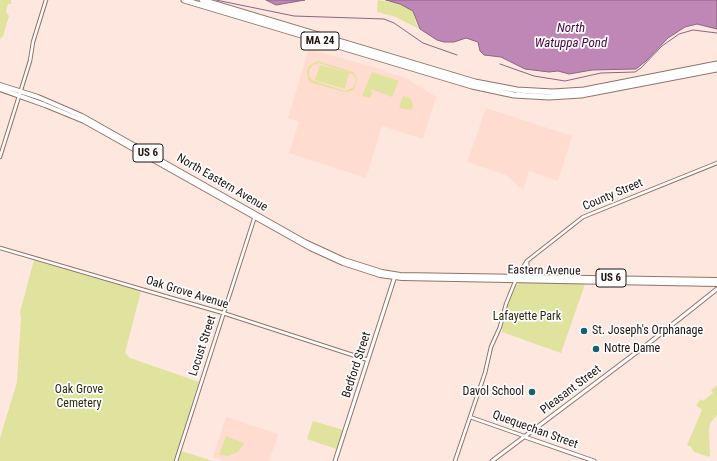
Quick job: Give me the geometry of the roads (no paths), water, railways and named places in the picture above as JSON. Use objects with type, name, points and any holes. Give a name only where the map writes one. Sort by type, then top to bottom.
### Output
[{"type":"highway","name":"MA 24","points":[[184,0],[459,80],[514,90],[560,92],[594,88],[717,64]]},
{"type":"highway","name":"MA 24","points":[[202,0],[459,80],[489,91],[514,95],[564,97],[596,93],[717,69]]},
{"type":"main road","name":"US 6","points":[[0,85],[20,94]]},
{"type":"main road","name":"US 6","points":[[0,89],[20,94]]},
{"type":"main road","name":"North Eastern Avenue","points":[[20,94],[96,127],[255,215],[330,254],[395,276]]},
{"type":"main road","name":"Eastern Avenue","points":[[395,276],[516,279],[717,280]]},
{"type":"main road","name":"Bedford Street","points":[[335,461],[395,276]]},
{"type":"main road","name":"Eastern Avenue","points":[[528,279],[717,284]]},
{"type":"main road","name":"Pleasant Street","points":[[492,461],[657,337],[717,289]]},
{"type":"main road","name":"Quequechan Street","points":[[525,437],[594,461]]},
{"type":"street","points":[[0,157],[20,94],[46,0]]},
{"type":"street","name":"County Street","points":[[455,461],[486,371],[491,349],[500,327],[506,304],[516,279],[527,261],[583,217],[717,163]]},
{"type":"street","name":"Locust Street","points":[[176,461],[255,215]]},
{"type":"street","name":"Oak Grove Avenue","points":[[0,248],[223,313],[368,360]]},
{"type":"street","points":[[527,261],[528,279]]},
{"type":"street","name":"Quequechan Street","points":[[470,417],[525,437]]},
{"type":"water","points":[[266,0],[305,0],[276,5]]},
{"type":"water","name":"North Watuppa Pond","points":[[386,0],[717,0],[717,29],[697,24],[685,27],[668,38],[646,61],[636,69],[592,70],[569,74],[558,71],[549,72],[525,69],[501,57],[484,55],[480,51],[478,42],[466,38],[454,42],[437,40],[420,29],[413,11],[400,4]]},
{"type":"waterway","points":[[216,0],[294,16],[384,19],[394,23],[423,43],[457,55]]},
{"type":"waterway","points":[[500,64],[534,76],[565,81],[601,73],[635,72],[641,68],[662,46],[679,34],[693,30],[717,33]]},
{"type":"place","name":"St. Joseph's Orphanage","points":[[584,331]]},
{"type":"place","name":"Notre Dame","points":[[596,349]]},
{"type":"place","name":"Davol School","points":[[532,392]]},
{"type":"park label","name":"Lafayette Park","points":[[527,317]]},
{"type":"park label","name":"Oak Grove Cemetery","points":[[79,397]]}]
